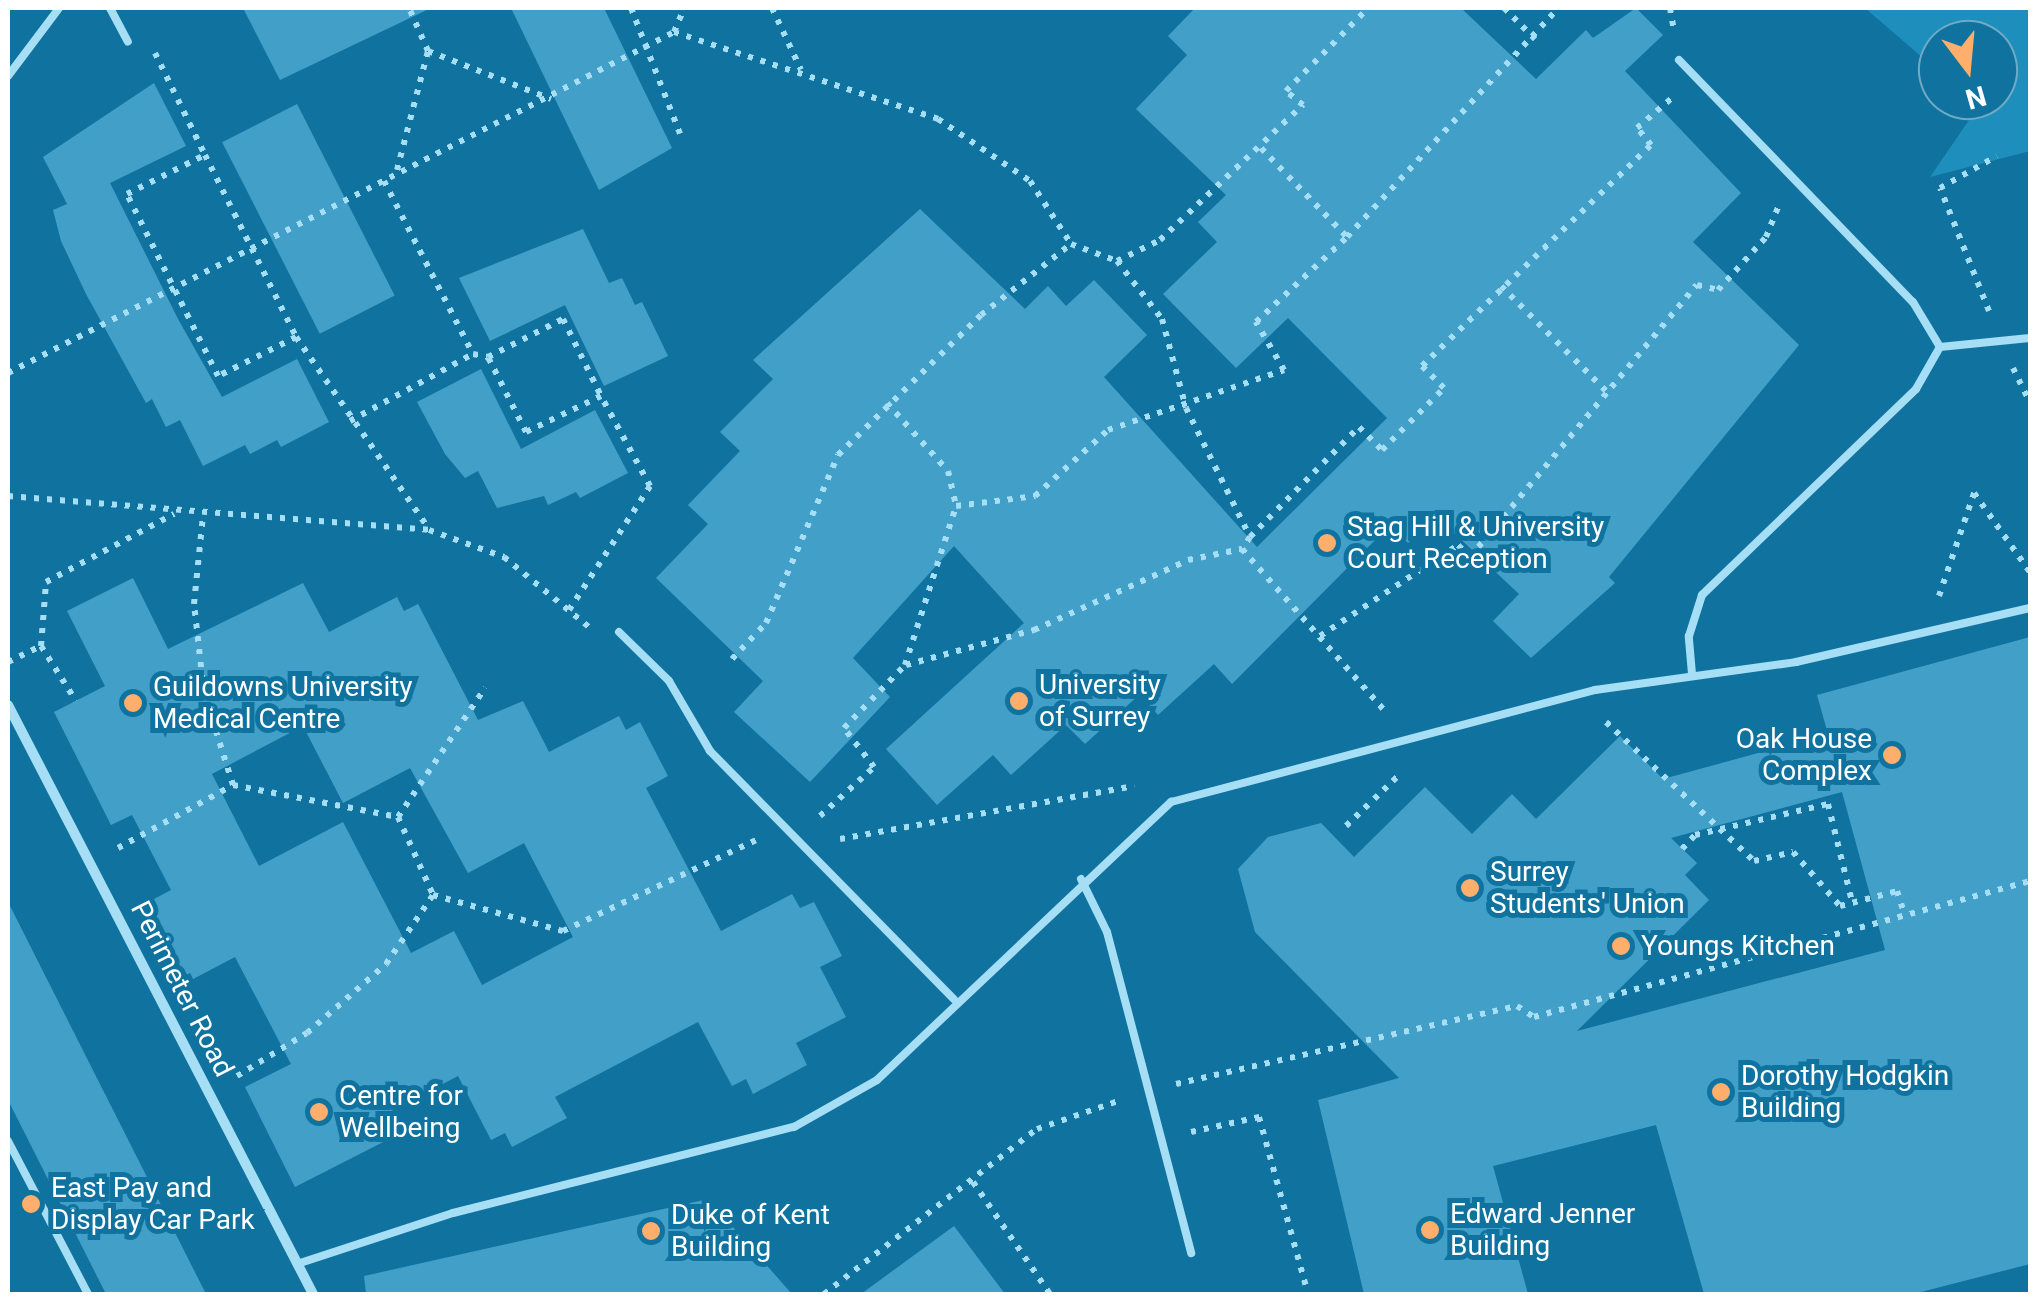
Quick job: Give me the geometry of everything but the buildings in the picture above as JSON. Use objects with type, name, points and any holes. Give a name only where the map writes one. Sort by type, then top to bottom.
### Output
[{"type":"street","name":"Perimeter Road","points":[[8,706],[313,1294]]},
{"type":"lane","points":[[8,76],[59,8]]},
{"type":"lane","points":[[110,8],[128,42]]},
{"type":"lane","points":[[1679,60],[1913,302],[1940,347]]},
{"type":"lane","points":[[1940,347],[2002,346],[2030,338]]},
{"type":"lane","points":[[1692,674],[1689,636],[1702,595],[1916,389],[1940,347]]},
{"type":"lane","points":[[297,1264],[453,1213],[794,1127],[877,1080],[954,999],[1171,802],[1594,690],[1926,635],[2030,608]]},
{"type":"lane","points":[[618,632],[670,681],[710,751],[954,999]]},
{"type":"lane","points":[[1082,879],[1107,932],[1191,1253]]},
{"type":"lane","points":[[8,1140],[88,1294]]},
{"type":"path","points":[[396,172],[428,51],[410,8]]},
{"type":"path","points":[[631,8],[642,50],[680,134]]},
{"type":"path","points":[[8,373],[642,50],[674,32],[684,8]]},
{"type":"path","points":[[772,8],[801,71]]},
{"type":"path","points":[[1117,261],[1160,240],[1303,105],[1286,91],[1368,8]]},
{"type":"path","points":[[1504,8],[1535,38]]},
{"type":"path","points":[[956,506],[1035,496],[1108,430],[1186,408],[1284,370],[1256,322],[1347,236],[1535,38],[1558,8]]},
{"type":"path","points":[[674,32],[938,118],[1030,180],[1071,244],[1117,261],[1162,319],[1186,408],[1250,536]]},
{"type":"path","points":[[128,42],[158,54],[296,337],[350,421],[429,530]]},
{"type":"path","points":[[428,51],[551,99]]},
{"type":"path","points":[[905,665],[1034,630],[1188,560],[1242,549],[1250,536],[1359,428],[1382,450],[1444,388],[1422,366],[1651,145],[1637,128],[1696,78]]},
{"type":"path","points":[[1260,148],[1347,236]]},
{"type":"path","points":[[205,154],[127,194],[218,376],[296,337]]},
{"type":"path","points":[[1997,156],[1940,188],[2002,346],[2030,403]]},
{"type":"path","points":[[1320,636],[1458,545],[1470,557],[1697,285],[1718,290],[1766,237],[1790,176]]},
{"type":"path","points":[[384,181],[474,354]]},
{"type":"path","points":[[732,658],[766,623],[838,454],[888,404],[1071,244]]},
{"type":"path","points":[[1501,286],[1606,391]]},
{"type":"path","points":[[350,421],[474,354],[488,357],[563,319],[650,486],[568,610]]},
{"type":"path","points":[[488,357],[526,432],[601,396]]},
{"type":"path","points":[[812,824],[874,767],[844,728],[905,665],[956,506],[948,470],[888,404]]},
{"type":"path","points":[[1926,635],[1974,493],[2030,572]]},
{"type":"path","points":[[8,496],[203,516],[429,530],[504,557],[594,631],[618,632]]},
{"type":"path","points":[[76,700],[41,646],[46,582],[175,513]]},
{"type":"path","points":[[203,516],[194,604],[202,676],[233,786]]},
{"type":"path","points":[[1242,549],[1387,714]]},
{"type":"path","points":[[8,662],[41,646]]},
{"type":"path","points":[[398,817],[485,688]]},
{"type":"path","points":[[1602,717],[1754,861],[1793,852],[1840,906],[1897,891],[1904,913]]},
{"type":"path","points":[[1346,826],[1402,772]]},
{"type":"path","points":[[91,863],[233,786],[398,817]]},
{"type":"path","points":[[829,840],[1134,786]]},
{"type":"path","points":[[1682,849],[1723,828],[1828,804],[1852,902]]},
{"type":"path","points":[[398,817],[433,895]]},
{"type":"path","points":[[433,895],[563,931],[784,826]]},
{"type":"path","points":[[824,1294],[1037,1130],[1150,1090],[1517,1006],[1534,1017],[2030,881]]},
{"type":"path","points":[[210,1092],[308,1034],[386,964],[433,895]]},
{"type":"path","points":[[1162,1138],[1259,1117],[1308,1294]]},
{"type":"path","points":[[973,1182],[1050,1294]]},
{"type":"shaded area","points":[[1865,8],[2030,8],[2030,151],[1930,177],[1969,120],[2018,120],[2018,20],[1918,20],[1918,54]]},
{"type":"place","name":"Stag Hill & University Court Reception","points":[[1327,543]]},
{"type":"place","name":"University of Surrey","points":[[1019,701]]},
{"type":"place","name":"Guildowns University Medical Centre","points":[[133,703]]},
{"type":"place","name":"Oak House Complex","points":[[1892,755]]},
{"type":"place","name":"Surrey Students' Union","points":[[1470,888]]},
{"type":"place","name":"Youngs Kitchen","points":[[1621,946]]},
{"type":"place","name":"Dorothy Hodgkin Building","points":[[1721,1092]]},
{"type":"place","name":"Centre for Wellbeing","points":[[319,1112]]},
{"type":"place","name":"East Pay and Display Car Park","points":[[31,1204]]},
{"type":"place","name":"Edward Jenner Building","points":[[1430,1230]]},
{"type":"place","name":"Duke of Kent Building","points":[[651,1231]]}]
